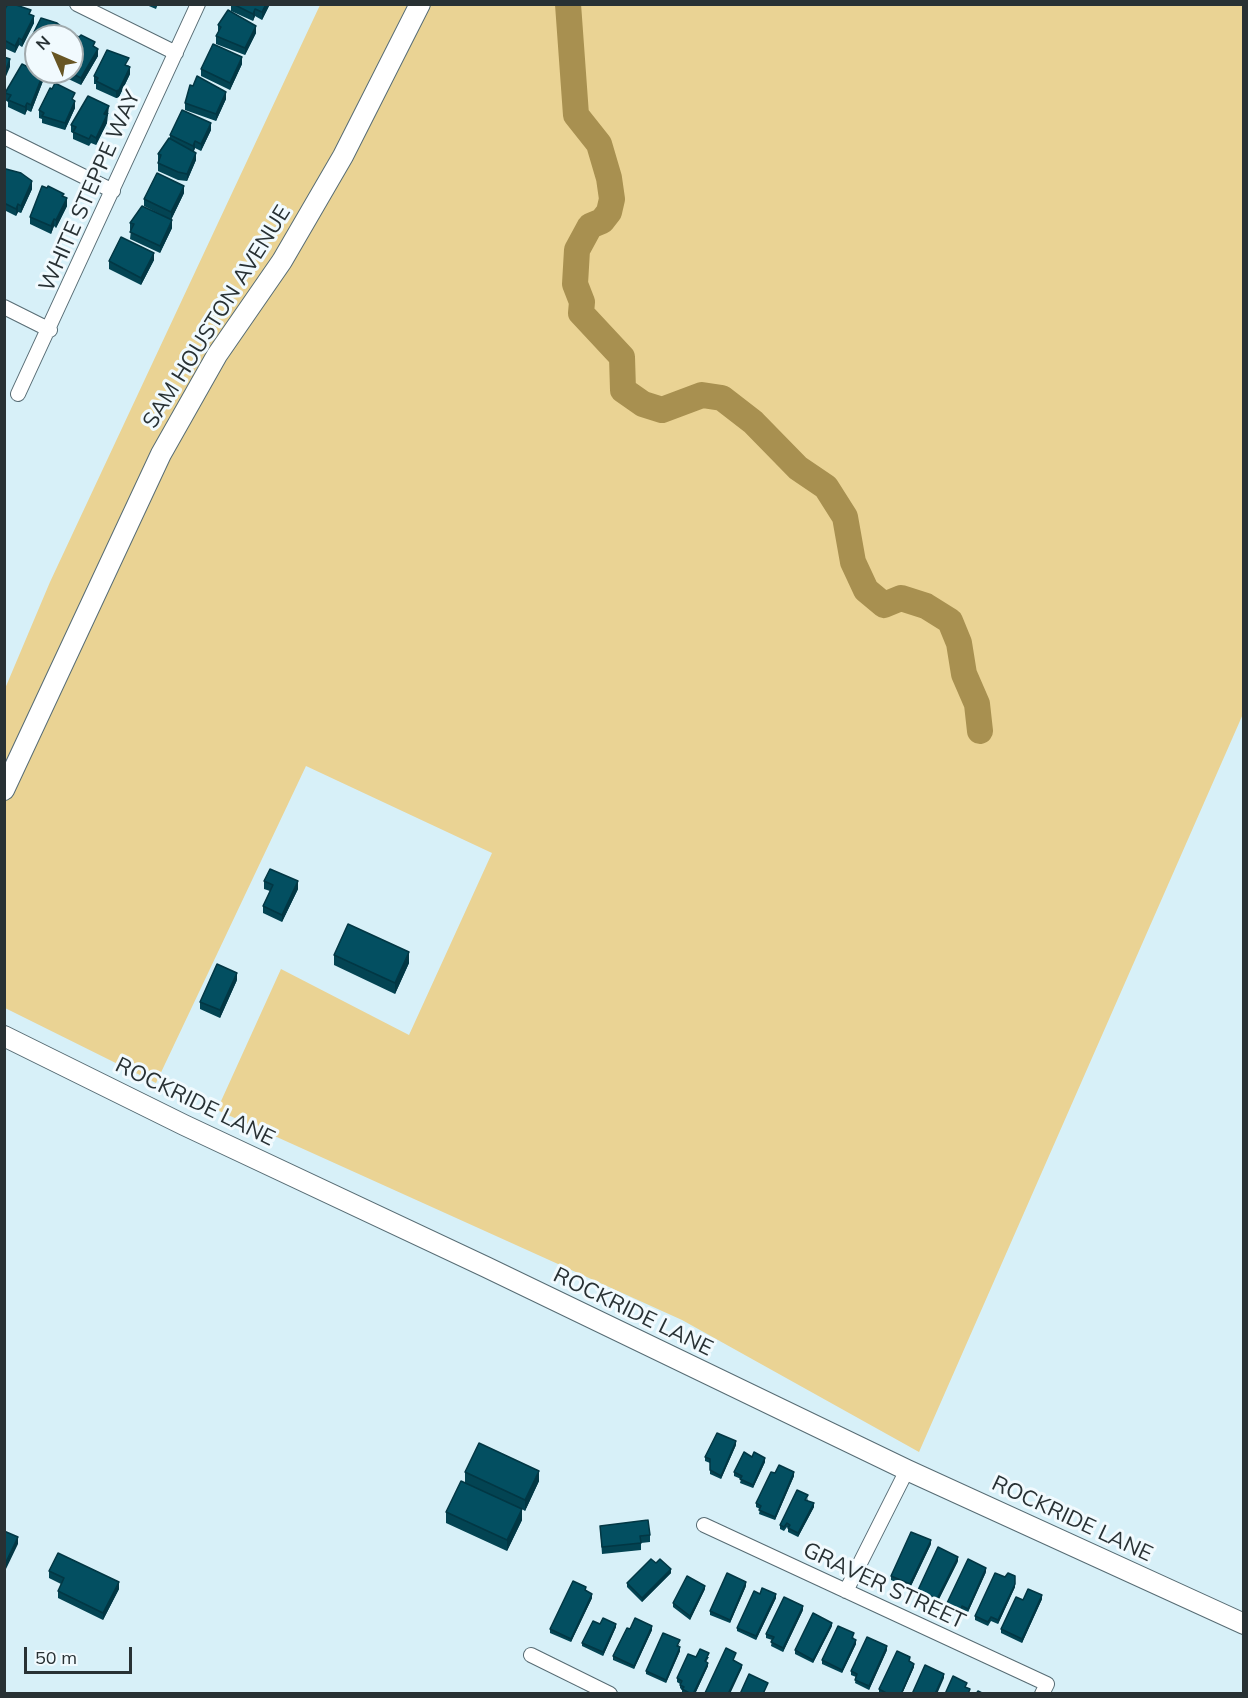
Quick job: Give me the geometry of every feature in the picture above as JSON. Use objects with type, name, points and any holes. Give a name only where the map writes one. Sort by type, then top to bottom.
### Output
[{"type":"street","points":[[77,4],[176,53]]},
{"type":"street","name":"WHITE STEPPE WAY","points":[[18,394],[50,330],[198,4]]},
{"type":"street","name":"SAM HOUSTON AVENUE","points":[[4,790],[161,454],[217,355],[282,261],[343,156],[420,4]]},
{"type":"street","points":[[4,137],[113,191]]},
{"type":"street","points":[[4,308],[50,330]]},
{"type":"street","name":"ROCKRIDE LANE","points":[[4,1036],[184,1125],[486,1267],[907,1470],[1244,1624]]},
{"type":"street","points":[[846,1591],[907,1470]]},
{"type":"street","name":"GRAVER STREET","points":[[704,1525],[846,1591],[1044,1689]]},
{"type":"street","points":[[531,1654],[608,1693]]},
{"type":"shaded area","points":[[320,5],[1243,5],[1243,714],[919,1452],[682,1320],[217,1110],[281,969],[409,1035],[492,853],[306,766],[156,1083],[5,1008],[4,691],[50,582]]},
{"type":"building","points":[[8,4],[13,4],[31,10],[29,14],[34,16],[30,24],[24,24],[24,36],[22,40],[19,38],[15,46],[4,40],[4,11]]},
{"type":"building","points":[[233,4],[266,4],[262,12],[255,9],[253,14]]},
{"type":"building","points":[[228,10],[256,26],[245,48],[216,36],[221,27],[218,25]]},
{"type":"building","points":[[41,18],[58,24],[38,24]]},
{"type":"building","points":[[84,36],[95,42],[93,46],[98,49],[84,73]]},
{"type":"building","points":[[213,44],[242,57],[230,83],[201,69]]},
{"type":"building","points":[[107,50],[129,58],[125,65],[130,67],[119,90],[116,91],[96,81],[98,78],[94,76]]},
{"type":"building","points":[[4,57],[10,59],[4,74]]},
{"type":"building","points":[[22,64],[24,65],[24,84],[39,84],[31,105],[27,103],[25,107],[8,100],[11,95],[5,93]]},
{"type":"building","points":[[197,76],[226,92],[216,114],[185,103],[190,85],[193,86]]},
{"type":"building","points":[[57,84],[75,93],[72,99],[75,101],[65,123],[42,116],[44,113],[39,110],[50,88],[52,89]]},
{"type":"building","points":[[88,96],[109,106],[96,138],[91,135],[89,139],[73,132],[76,127],[71,125]]},
{"type":"building","points":[[182,110],[211,123],[201,144],[195,141],[193,146],[170,135]]},
{"type":"building","points":[[169,138],[196,153],[187,174],[158,163],[161,155],[158,154]]},
{"type":"building","points":[[6,169],[21,173],[32,181],[21,206],[18,204],[16,209],[4,203],[4,172]]},
{"type":"building","points":[[157,173],[184,186],[171,212],[144,199]]},
{"type":"building","points":[[42,186],[47,188],[48,186],[67,198],[51,226],[30,217]]},
{"type":"building","points":[[142,206],[172,220],[160,246],[130,232],[134,224],[130,223]]},
{"type":"building","points":[[121,237],[154,253],[141,278],[109,261]]},
{"type":"building","points":[[270,869],[298,881],[282,915],[263,906],[273,885],[264,881]]},
{"type":"building","points":[[348,924],[409,952],[395,983],[334,955]]},
{"type":"building","points":[[217,964],[237,973],[220,1010],[200,1002]]},
{"type":"building","points":[[717,1433],[736,1441],[721,1476],[710,1470],[710,1459],[705,1457]]},
{"type":"building","points":[[479,1443],[539,1471],[525,1500],[465,1472]]},
{"type":"building","points":[[744,1452],[752,1457],[754,1452],[765,1458],[753,1485],[740,1479],[742,1476],[734,1472]]},
{"type":"building","points":[[779,1465],[794,1472],[775,1517],[759,1510],[761,1506],[756,1503],[771,1472],[775,1473]]},
{"type":"building","points":[[461,1481],[522,1509],[507,1540],[446,1512]]},
{"type":"building","points":[[797,1490],[808,1495],[805,1500],[814,1503],[798,1533],[788,1528],[790,1525],[787,1523],[784,1527],[780,1525]]},
{"type":"building","points":[[648,1520],[650,1535],[640,1536],[641,1543],[602,1547],[600,1526]]},
{"type":"building","points":[[4,1531],[18,1537],[6,1562],[4,1562]]},
{"type":"building","points":[[911,1532],[931,1540],[910,1584],[891,1576]]},
{"type":"building","points":[[938,1547],[958,1557],[937,1599],[918,1590]]},
{"type":"building","points":[[58,1553],[119,1582],[103,1613],[58,1591],[64,1578],[49,1571]]},
{"type":"building","points":[[651,1559],[656,1563],[660,1559],[671,1569],[642,1598],[627,1583]]},
{"type":"building","points":[[968,1559],[986,1568],[968,1609],[962,1606],[961,1610],[947,1603]]},
{"type":"building","points":[[727,1573],[746,1582],[730,1620],[710,1611]]},
{"type":"building","points":[[995,1573],[1005,1577],[1008,1573],[1015,1576],[1015,1584],[998,1620],[991,1617],[988,1622],[975,1616]]},
{"type":"building","points":[[687,1576],[705,1586],[690,1616],[673,1603]]},
{"type":"building","points":[[573,1581],[586,1587],[585,1590],[592,1594],[571,1639],[550,1629]]},
{"type":"building","points":[[762,1588],[776,1594],[756,1636],[737,1628],[754,1591],[760,1594]]},
{"type":"building","points":[[1028,1589],[1042,1595],[1022,1639],[1001,1629],[1016,1597],[1023,1600]]},
{"type":"building","points":[[784,1597],[803,1606],[783,1648],[771,1642],[774,1637],[766,1634]]},
{"type":"building","points":[[813,1613],[832,1623],[813,1660],[795,1650]]},
{"type":"building","points":[[603,1618],[616,1624],[603,1652],[582,1643],[593,1621],[600,1624]]},
{"type":"building","points":[[635,1618],[652,1626],[634,1666],[613,1656],[627,1628],[630,1629]]},
{"type":"building","points":[[838,1626],[854,1633],[852,1638],[856,1640],[842,1670],[822,1660]]},
{"type":"building","points":[[663,1633],[680,1640],[677,1646],[680,1647],[666,1680],[646,1671]]},
{"type":"building","points":[[867,1637],[887,1646],[869,1686],[855,1680],[857,1674],[851,1671]]},
{"type":"building","points":[[726,1648],[736,1653],[733,1660],[742,1665],[728,1694],[707,1694],[705,1693]]},
{"type":"building","points":[[700,1649],[709,1653],[705,1661],[708,1663],[691,1694],[682,1689],[684,1687],[680,1685],[682,1681],[677,1678],[688,1654],[696,1657]]},
{"type":"building","points":[[897,1651],[910,1657],[909,1661],[914,1664],[901,1694],[888,1694],[879,1689]]},
{"type":"building","points":[[925,1665],[944,1674],[935,1694],[912,1694]]},
{"type":"building","points":[[749,1674],[768,1683],[763,1694],[740,1694]]},
{"type":"building","points":[[953,1676],[967,1683],[965,1687],[970,1689],[968,1694],[945,1694]]},
{"type":"waterway","points":[[568,4],[576,115],[599,144],[609,178],[612,199],[609,212],[602,221],[590,226],[577,250],[575,284],[582,302],[581,313],[622,357],[623,390],[643,404],[662,410],[702,395],[722,398],[753,422],[798,468],[826,487],[845,517],[853,562],[866,590],[884,605],[901,598],[926,606],[950,621],[959,643],[964,674],[977,704],[980,731]]}]
